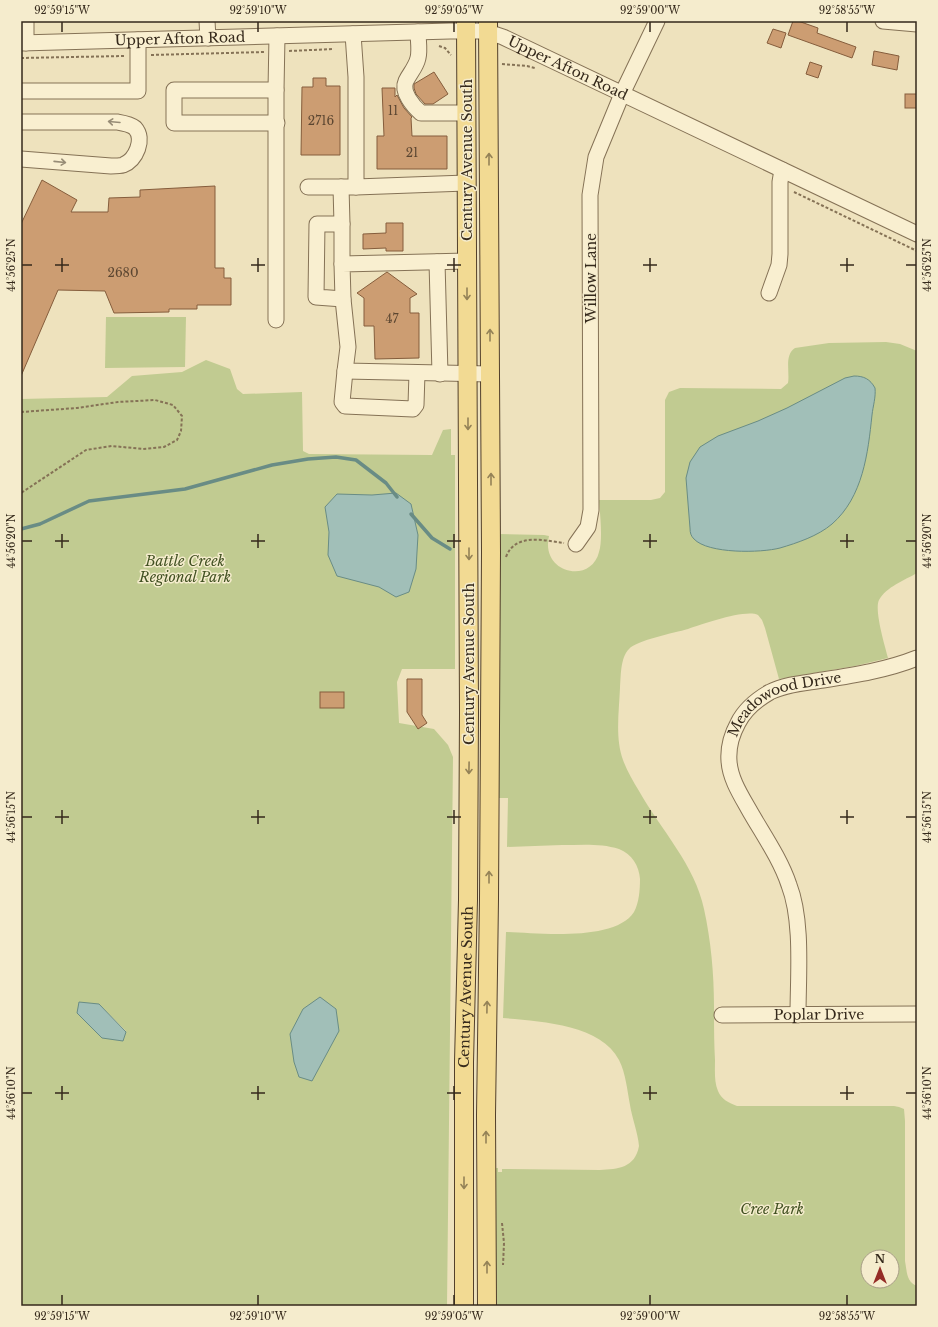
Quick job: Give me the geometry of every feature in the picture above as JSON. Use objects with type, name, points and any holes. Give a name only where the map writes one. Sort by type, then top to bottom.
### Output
[{"type":"main road","name":"Century Avenue South","points":[[464,1306],[464,1062],[468,900],[470,712],[466,26]]},
{"type":"main road","name":"Century Avenue South","points":[[487,1306],[486,1085],[491,690],[488,26]]},
{"type":"street","points":[[24,43],[26,21]]},
{"type":"street","points":[[207,21],[208,38]]},
{"type":"street","name":"Willow Lane","points":[[576,544],[588,527],[592,510],[591,188],[596,157],[622,94],[657,21]]},
{"type":"street","points":[[883,21],[917,24]]},
{"type":"street","name":"Upper Afton Road","points":[[24,43],[277,36],[306,28],[353,41],[393,27],[418,39],[466,26],[488,26],[503,37],[917,234]]},
{"type":"street","points":[[276,320],[277,36]]},
{"type":"street","points":[[418,39],[418,57],[416,65],[404,86],[406,94],[416,109],[421,113],[466,113]]},
{"type":"street","points":[[21,91],[138,91],[138,40]]},
{"type":"street","points":[[353,41],[356,77],[356,187]]},
{"type":"street","points":[[276,90],[174,90],[174,123],[277,123]]},
{"type":"street","points":[[21,122],[117,122],[127,124],[136,130],[139,143],[135,156],[130,162],[122,166],[21,158]]},
{"type":"street","points":[[769,293],[779,265],[780,182],[782,170]]},
{"type":"street","points":[[308,187],[356,187],[466,183]]},
{"type":"street","points":[[341,187],[343,299],[348,347],[342,402],[345,406],[413,409],[416,406],[417,373]]},
{"type":"street","points":[[342,224],[316,224],[316,294],[318,298],[343,299]]},
{"type":"street","points":[[342,264],[467,261]]},
{"type":"street","points":[[437,262],[440,374]]},
{"type":"street","points":[[345,371],[490,374]]},
{"type":"street","name":"Meadowood Drive","points":[[798,1015],[798,927],[790,886],[732,776],[729,762],[730,744],[735,729],[743,713],[755,701],[771,691],[786,686],[887,668],[917,658]]},
{"type":"street","name":"Poplar Drive","points":[[722,1015],[917,1014]]},
{"type":"path","points":[[418,39],[446,48],[451,55]]},
{"type":"path","points":[[287,51],[353,41]]},
{"type":"path","points":[[147,55],[264,52]]},
{"type":"path","points":[[21,58],[130,56]]},
{"type":"path","points":[[21,412],[77,408],[118,402],[155,400],[173,405],[182,416],[181,431],[177,440],[164,447],[143,449],[112,446],[86,450],[21,493]]},
{"type":"path","points":[[505,562],[511,548],[517,543],[523,541],[540,540],[576,544]]},
{"type":"path","points":[[502,1216],[504,1239],[503,1268]]},
{"type":"green space","points":[[106,317],[186,317],[185,367],[105,368]]},
{"type":"green space","name":"Cree Park","points":[[886,342],[900,344],[917,351],[917,573],[886,591],[879,600],[879,620],[888,658],[855,666],[779,679],[762,620],[758,615],[752,614],[734,615],[647,640],[629,649],[622,662],[618,716],[619,743],[623,760],[630,776],[685,863],[700,893],[709,933],[712,958],[715,1076],[719,1094],[728,1102],[737,1106],[894,1106],[904,1109],[905,1261],[909,1279],[917,1286],[917,1306],[495,1306],[494,1168],[498,1168],[498,1172],[502,1172],[502,1169],[613,1169],[630,1163],[634,1159],[639,1146],[623,1071],[619,1060],[610,1048],[598,1039],[584,1032],[567,1027],[550,1023],[503,1018],[506,932],[574,934],[610,928],[624,922],[634,912],[639,896],[640,879],[636,865],[631,857],[624,851],[612,847],[598,845],[562,845],[507,847],[508,798],[499,798],[498,534],[549,536],[548,549],[552,559],[559,566],[568,570],[577,571],[587,569],[594,562],[600,547],[601,527],[599,500],[651,500],[660,498],[665,492],[665,400],[669,392],[680,388],[781,389],[788,383],[788,359],[795,348],[829,343]]},
{"type":"green space","name":"Battle Creek Regional Park","points":[[206,360],[230,369],[237,389],[243,394],[302,392],[303,451],[309,454],[432,455],[443,430],[451,429],[451,455],[455,455],[455,669],[402,669],[397,682],[399,723],[434,729],[448,745],[453,757],[447,1306],[21,1306],[21,399],[107,397],[132,376],[182,372]],"holes":[[[99,1004],[126,1031],[87,1023],[77,1013]]]},
{"type":"water","points":[[854,376],[866,379],[871,382],[875,388],[875,398],[866,459],[857,488],[851,501],[832,524],[807,539],[780,548],[761,551],[722,550],[701,544],[691,536],[686,478],[690,462],[700,447],[718,436],[758,421],[845,378]]},
{"type":"water","points":[[396,493],[411,504],[418,535],[416,569],[409,592],[396,597],[379,587],[337,576],[328,555],[329,532],[325,507],[337,494],[372,495]]},
{"type":"water","points":[[320,997],[336,1009],[339,1031],[312,1081],[299,1077],[294,1062],[290,1034],[303,1009]]},
{"type":"water","points":[[79,1002],[99,1004],[126,1032],[123,1041],[102,1038],[77,1013]]},
{"type":"building","points":[[793,21],[798,21],[818,28],[817,33],[856,47],[852,58],[788,35]]},
{"type":"building","points":[[773,29],[786,33],[781,48],[767,43]]},
{"type":"building","points":[[874,51],[899,56],[897,70],[872,65]]},
{"type":"building","points":[[810,62],[822,66],[818,78],[806,74]]},
{"type":"building","points":[[434,72],[448,94],[433,104],[425,104],[416,94],[414,84]]},
{"type":"building","points":[[313,78],[326,78],[326,86],[340,86],[340,155],[301,155],[302,87],[313,87]]},
{"type":"building","points":[[382,88],[395,88],[395,97],[397,95],[404,108],[412,117],[412,136],[447,136],[447,169],[377,169],[377,136],[384,136]]},
{"type":"building","points":[[905,94],[917,94],[917,108],[905,108]]},
{"type":"building","points":[[42,180],[77,200],[71,212],[108,212],[109,198],[140,197],[140,190],[215,186],[215,268],[224,268],[224,278],[231,278],[231,305],[197,305],[197,309],[169,309],[169,312],[114,313],[105,291],[58,290],[21,376],[21,224]]},
{"type":"building","points":[[386,223],[403,223],[403,251],[386,251],[386,248],[363,249],[363,234],[386,233]]},
{"type":"building","points":[[387,272],[417,294],[410,298],[410,313],[419,313],[419,358],[375,359],[374,326],[364,326],[364,298],[357,293]]},
{"type":"building","points":[[407,679],[422,679],[422,715],[427,723],[418,729],[407,712]]},
{"type":"building","points":[[320,692],[344,692],[344,708],[320,708]]},
{"type":"waterway","points":[[21,529],[40,524],[89,501],[185,489],[272,465],[308,459],[336,457],[356,460],[386,483],[397,497]]},
{"type":"waterway","points":[[411,514],[432,538],[450,549]]}]
